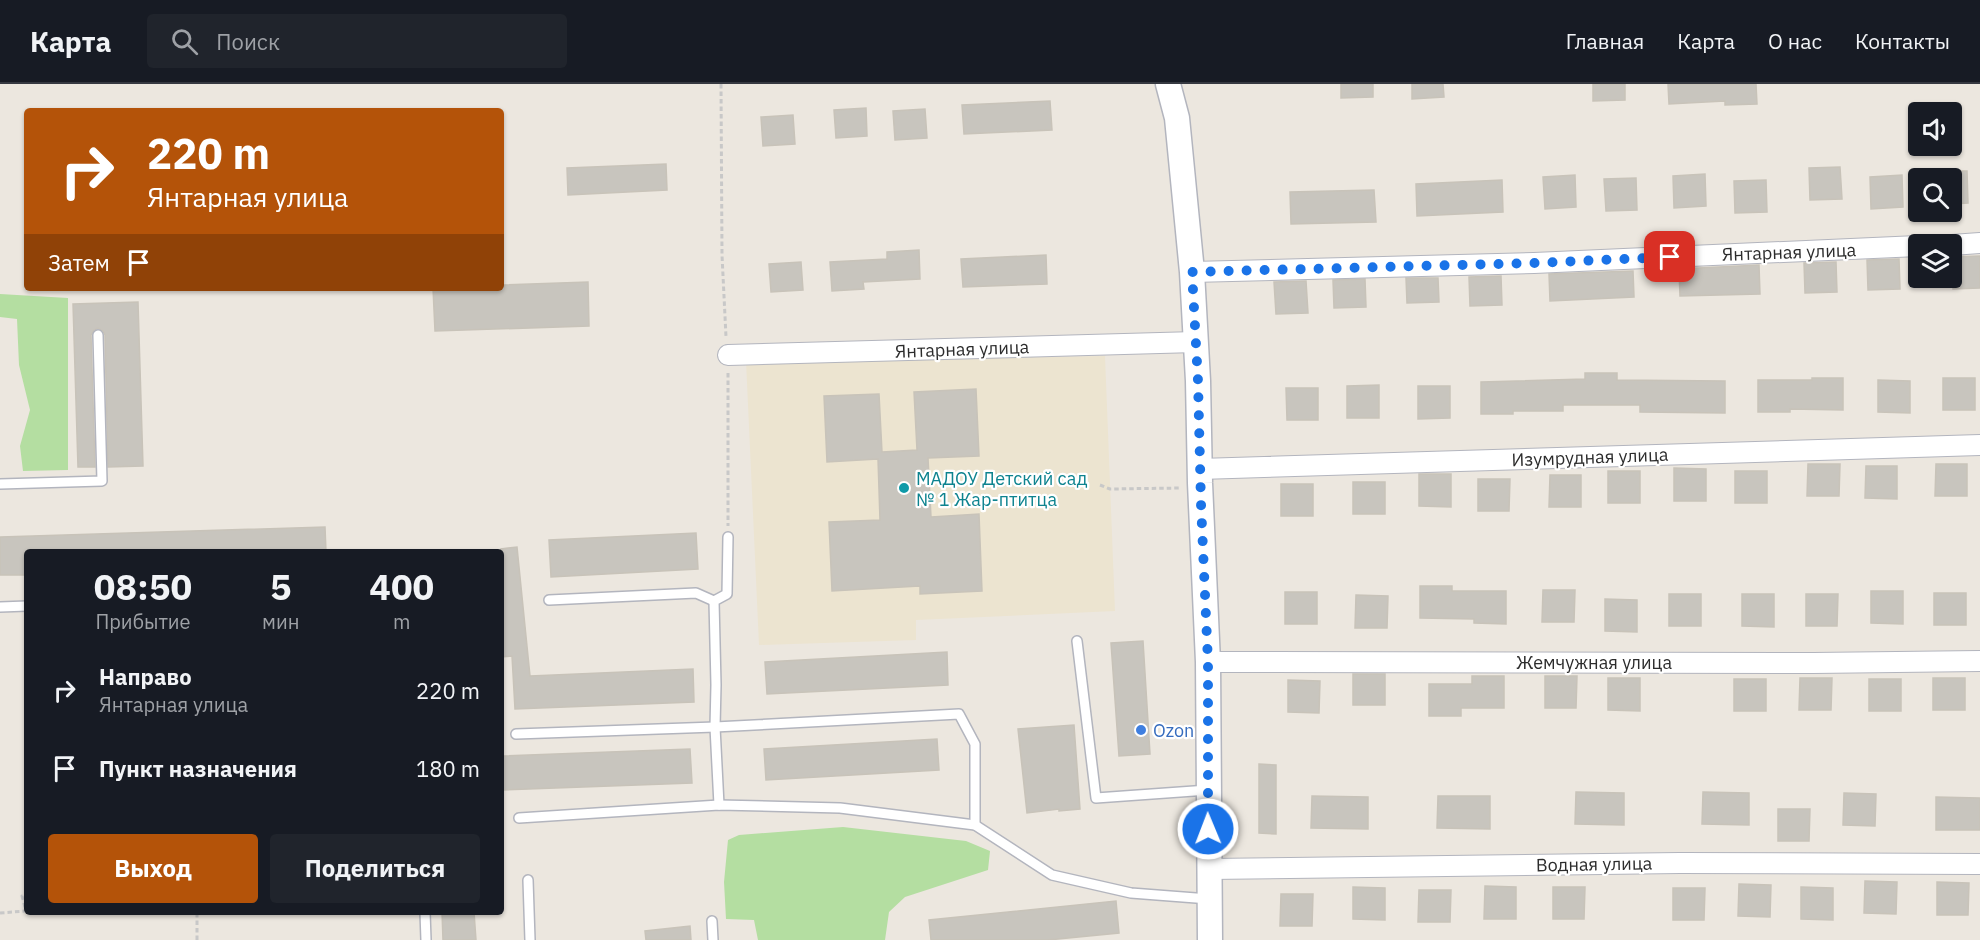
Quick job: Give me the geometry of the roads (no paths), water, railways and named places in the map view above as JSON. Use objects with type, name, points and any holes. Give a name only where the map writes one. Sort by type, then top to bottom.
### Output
[{"type":"street","points":[[1168,84],[1177,118],[1192,272],[1196,342],[1194,478],[1208,662],[1210,940]]},
{"type":"street","points":[[1962,244],[1980,243]]},
{"type":"street","name":"Янтарная улица","points":[[1192,272],[1534,263],[1908,246]]},
{"type":"street","name":"Янтарная улица","points":[[728,355],[1196,342]]},
{"type":"street","name":"Изумрудная улица","points":[[1194,478],[1980,446]]},
{"type":"street","name":"Жемчужная улица","points":[[1208,662],[1980,661]]},
{"type":"street","name":"Водная улица","points":[[1209,869],[1680,863],[1980,864]]},
{"type":"lane","points":[[0,484],[102,481],[98,335]]},
{"type":"lane","points":[[714,601],[727,594],[728,537]]},
{"type":"lane","points":[[549,600],[696,593],[714,601]]},
{"type":"lane","points":[[714,601],[715,727],[719,805]]},
{"type":"lane","points":[[0,608],[24,606]]},
{"type":"lane","points":[[1077,641],[1095,798],[1208,790]]},
{"type":"lane","points":[[516,734],[715,727],[959,714],[975,744],[975,825]]},
{"type":"lane","points":[[519,818],[719,805],[840,808],[975,825],[1052,875],[1131,893],[1209,899]]},
{"type":"lane","points":[[528,880],[530,940]]},
{"type":"lane","points":[[424,915],[426,940]]},
{"type":"lane","points":[[712,921],[713,940]]},
{"type":"place","name":"МАДОУ Детский сад № 1 Жар-птитца","points":[[904,488]]},
{"type":"place","name":"Ozon","points":[[1141,730]]}]
